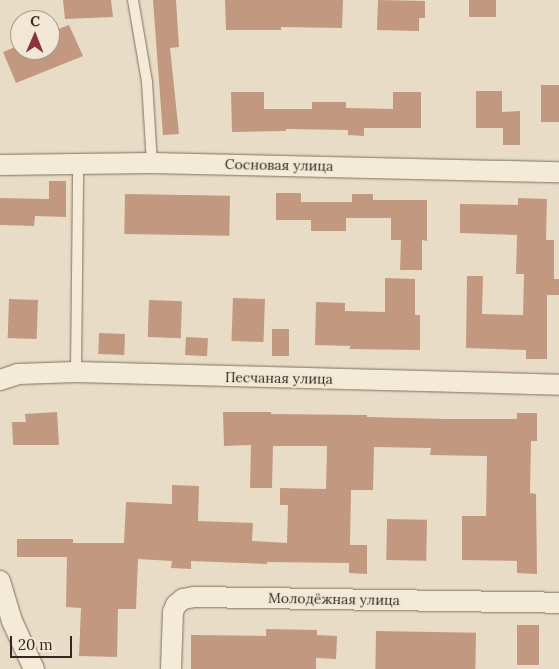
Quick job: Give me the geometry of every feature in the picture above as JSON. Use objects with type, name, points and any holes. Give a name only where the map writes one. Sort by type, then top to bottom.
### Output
[{"type":"street","name":"Сосновая улица","points":[[0,165],[78,166],[152,163],[559,172]]},
{"type":"street","name":"Песчаная улица","points":[[0,380],[18,374],[76,372],[559,385]]},
{"type":"street","points":[[0,581],[12,621],[34,669]]},
{"type":"street","name":"Молодёжная улица","points":[[171,669],[173,612],[176,605],[183,599],[194,597],[559,602]]},
{"type":"lane","points":[[133,0],[147,82],[152,163]]},
{"type":"lane","points":[[76,372],[78,166]]},
{"type":"building","points":[[63,0],[111,0],[113,17],[65,19]]},
{"type":"building","points":[[153,0],[176,0],[179,47],[170,48],[179,134],[163,135]]},
{"type":"building","points":[[225,0],[343,0],[342,28],[281,27],[281,30],[226,30]]},
{"type":"building","points":[[378,0],[425,1],[425,18],[419,18],[419,31],[377,30]]},
{"type":"building","points":[[469,0],[496,0],[496,17],[469,17]]},
{"type":"building","points":[[69,25],[83,56],[16,83],[3,52],[10,49],[10,60],[60,60],[60,28]]},
{"type":"building","points":[[541,85],[559,85],[559,122],[541,122]]},
{"type":"building","points":[[476,91],[502,91],[502,112],[520,111],[520,145],[503,145],[503,128],[476,128]]},
{"type":"building","points":[[231,92],[264,92],[264,109],[312,109],[312,102],[346,102],[346,108],[393,109],[393,92],[421,92],[421,128],[364,128],[364,136],[348,135],[348,130],[286,129],[286,131],[232,132]]},
{"type":"building","points":[[49,181],[66,181],[66,217],[35,216],[34,226],[0,225],[0,198],[49,199]]},
{"type":"building","points":[[276,193],[301,193],[301,202],[352,202],[352,194],[373,194],[373,200],[427,200],[427,241],[422,240],[422,270],[400,270],[401,240],[391,240],[391,218],[346,218],[346,231],[311,231],[311,220],[276,220]]},
{"type":"building","points":[[125,194],[230,196],[229,236],[124,234]]},
{"type":"building","points":[[518,198],[547,199],[546,240],[554,240],[554,279],[559,279],[559,295],[547,295],[547,359],[526,359],[526,350],[466,348],[467,276],[483,276],[482,314],[523,315],[524,274],[516,274],[517,235],[460,233],[460,204],[518,205]]},
{"type":"building","points":[[385,278],[415,279],[415,315],[420,315],[420,350],[349,349],[351,346],[315,345],[316,302],[345,303],[345,311],[385,312]]},
{"type":"building","points":[[233,298],[265,299],[263,342],[231,341]]},
{"type":"building","points":[[9,299],[38,300],[37,339],[8,338]]},
{"type":"building","points":[[149,300],[182,301],[181,338],[148,337]]},
{"type":"building","points":[[272,329],[289,329],[289,356],[272,356]]},
{"type":"building","points":[[99,333],[125,334],[124,355],[98,354]]},
{"type":"building","points":[[186,337],[208,338],[207,356],[185,355]]},
{"type":"building","points":[[57,412],[59,445],[13,445],[12,422],[26,422],[25,414]]},
{"type":"building","points":[[223,412],[447,419],[517,419],[517,413],[537,413],[537,441],[531,441],[530,493],[536,494],[537,574],[517,573],[517,561],[462,560],[462,516],[486,516],[487,456],[430,455],[431,448],[374,447],[373,490],[351,490],[350,545],[367,545],[367,574],[349,573],[349,563],[267,562],[267,564],[191,561],[191,569],[171,568],[172,561],[138,559],[136,609],[118,609],[117,657],[79,656],[81,608],[66,607],[67,557],[17,557],[17,539],[73,539],[73,543],[124,543],[126,502],[172,504],[172,485],[199,486],[198,521],[253,523],[252,541],[287,543],[288,505],[280,505],[280,488],[326,489],[327,446],[273,446],[272,488],[250,488],[251,445],[224,446]]},
{"type":"building","points":[[387,519],[427,520],[426,561],[386,560]]},
{"type":"building","points":[[517,625],[539,625],[539,665],[517,665]]},
{"type":"building","points":[[266,629],[317,630],[317,635],[337,636],[336,659],[316,658],[316,669],[191,669],[191,635],[266,636]]},
{"type":"building","points":[[376,631],[476,633],[475,669],[375,669]]}]
